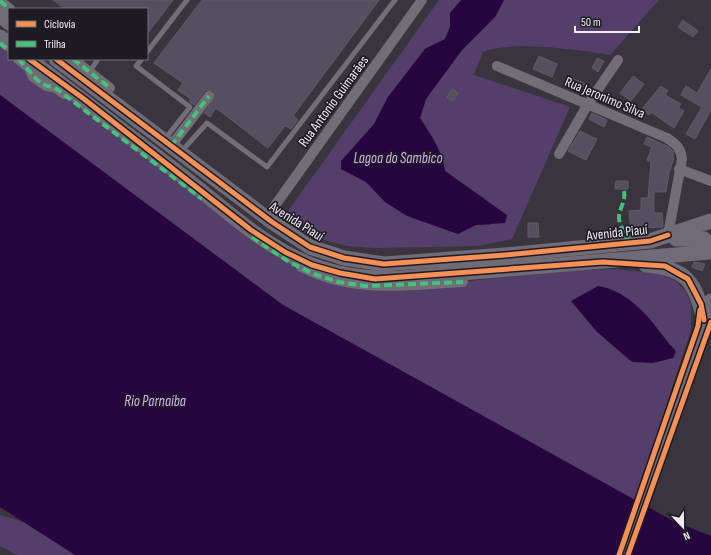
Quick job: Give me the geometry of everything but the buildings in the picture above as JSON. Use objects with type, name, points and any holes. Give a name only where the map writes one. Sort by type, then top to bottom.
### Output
[{"type":"main road","points":[[0,15],[8,22]]},
{"type":"main road","points":[[0,37],[8,43]]},
{"type":"main road","name":"Avenida Piauí","points":[[30,60],[251,230],[284,252],[312,265],[355,277],[375,279],[603,262],[711,252]]},
{"type":"main road","name":"Avenida Piauí","points":[[58,60],[87,76],[172,146],[266,218],[310,247],[344,258],[384,264],[505,255],[650,241],[711,221]]},
{"type":"main road","points":[[650,241],[695,238],[704,239],[707,244],[706,248],[702,251],[691,254]]},
{"type":"main road","name":"Avenida Piauí","points":[[603,262],[665,266],[679,273],[688,279],[694,288],[704,320]]},
{"type":"main road","points":[[624,555],[711,301]]},
{"type":"street","name":"Rua Antonio Guimarães","points":[[266,218],[422,0]]},
{"type":"street","points":[[0,1],[9,8]]},
{"type":"street","points":[[0,43],[8,50]]},
{"type":"street","points":[[19,60],[29,68],[34,77],[46,86],[54,87],[262,245],[289,262],[314,274],[338,282],[366,286],[463,282]]},
{"type":"street","points":[[74,60],[87,76],[110,88]]},
{"type":"street","points":[[559,154],[588,104],[618,60]]},
{"type":"street","name":"Rua Jeronimo Silva","points":[[497,66],[667,138],[678,146],[682,153],[668,235]]},
{"type":"street","points":[[172,146],[209,96]]},
{"type":"street","points":[[680,169],[711,182]]},
{"type":"lane","points":[[148,51],[187,0]]},
{"type":"lane","points":[[172,146],[207,123],[267,167],[395,0]]},
{"type":"lane","points":[[87,76],[97,60]]},
{"type":"lane","points":[[141,60],[136,66],[190,107],[172,146]]},
{"type":"shaded area","points":[[439,0],[462,0],[450,13],[450,27],[445,39],[425,49],[388,97],[374,124],[341,169],[366,182],[385,202],[458,234],[476,225],[491,225],[485,199],[445,171],[439,150],[420,118],[426,99],[462,50],[495,17],[504,0],[659,0],[610,55],[527,46],[495,48],[483,52],[474,75],[570,107],[512,239],[479,246],[374,248],[347,246],[320,239],[299,230],[283,218]]},
{"type":"shaded area","points":[[0,43],[8,50],[8,60],[19,60],[289,262],[463,282],[551,271],[614,269],[662,274],[676,281],[686,292],[691,305],[691,330],[635,500],[283,305],[0,95]]},
{"type":"shaded area","points":[[0,515],[24,522],[83,555],[17,555],[0,546]]},
{"type":"water","name":"Lagoa do Sambico","points":[[461,0],[504,0],[495,17],[462,50],[426,99],[420,118],[439,150],[445,171],[507,215],[505,223],[476,225],[458,234],[407,216],[385,202],[366,182],[341,169],[341,161],[374,124],[388,97],[425,49],[445,39],[450,27],[450,13]]},
{"type":"water","name":"Rio Parnaíba","points":[[0,95],[283,305],[673,521],[711,536],[711,555],[75,555],[0,507]]},
{"type":"water","points":[[598,286],[619,293],[637,306],[675,350],[676,352],[673,358],[653,363],[632,362],[597,332],[571,301]]},
{"type":"railway","points":[[648,487],[711,314]]},
{"type":"marked path","points":[[0,1],[9,8]]},
{"type":"marked path","points":[[0,43],[8,50]]},
{"type":"marked path","points":[[19,60],[38,81],[54,87],[202,199]]},
{"type":"marked path","points":[[74,60],[110,88]]},
{"type":"marked path","points":[[171,146],[209,96]]},
{"type":"marked path","points":[[624,191],[624,198],[619,219],[629,243]]},
{"type":"marked path","points":[[252,237],[289,262],[314,274],[338,282],[366,286],[463,282]]},
{"type":"cycle path","points":[[30,60],[84,99],[251,230],[285,252],[312,265],[340,273],[375,279],[603,262],[665,266],[688,279],[701,304],[704,320]]},
{"type":"cycle path","points":[[57,60],[272,222],[310,247],[344,258],[384,264],[505,255],[650,241],[668,235]]},
{"type":"cycle path","points":[[619,555],[698,326],[700,310]]},
{"type":"cycle path","points":[[628,555],[711,322]]}]
